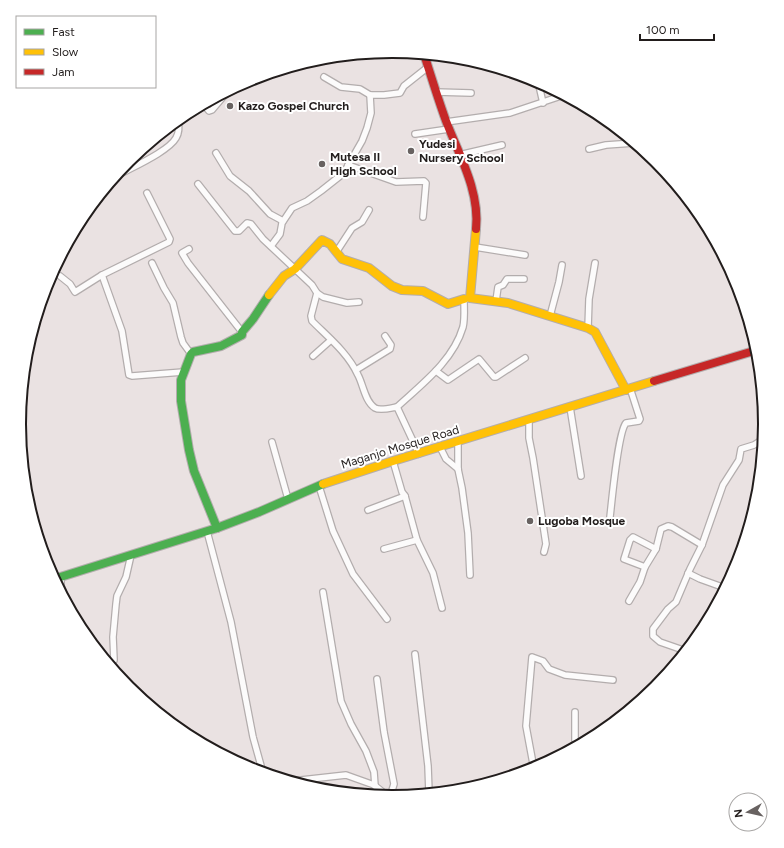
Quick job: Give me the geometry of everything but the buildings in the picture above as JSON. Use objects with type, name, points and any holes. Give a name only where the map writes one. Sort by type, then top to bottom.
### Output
[{"type":"street","points":[[317,293],[311,319],[340,348],[356,370],[371,405],[377,409],[396,407],[436,371],[456,347],[463,326],[475,247],[477,222],[476,210],[470,186],[426,60]]},
{"type":"street","points":[[324,77],[340,86],[360,89],[370,95],[400,93],[404,86],[428,67]]},
{"type":"street","points":[[540,90],[543,103]]},
{"type":"street","points":[[436,92],[471,93]]},
{"type":"street","points":[[271,246],[280,234],[283,220],[292,208],[307,201],[325,188],[340,176],[348,165],[362,141],[367,128],[371,113],[370,95]]},
{"type":"street","points":[[415,134],[510,114],[557,98]]},
{"type":"street","points":[[207,108],[212,110],[219,102]]},
{"type":"street","points":[[129,169],[161,152],[172,144],[177,137],[179,127]]},
{"type":"street","points":[[589,149],[606,145],[626,144]]},
{"type":"street","points":[[459,155],[502,145]]},
{"type":"street","points":[[216,154],[230,176],[248,191],[270,214],[283,220]]},
{"type":"street","points":[[348,165],[396,182],[426,182],[423,217]]},
{"type":"street","points":[[198,184],[235,231],[239,231],[247,223],[249,223],[263,239],[312,285],[317,293],[323,297],[347,303],[358,302]]},
{"type":"street","points":[[60,276],[70,284],[75,292],[102,275],[169,242],[170,239],[146,193]]},
{"type":"street","points":[[337,251],[352,228],[362,222],[369,210]]},
{"type":"street","points":[[217,528],[201,490],[189,450],[180,388],[183,372],[191,354],[197,350],[222,346],[242,335],[242,332],[253,319],[272,290],[284,276],[295,269],[322,240],[334,247],[341,258],[351,263],[358,263],[370,268],[396,289],[421,290],[448,304],[467,298],[508,303],[588,328],[594,332],[628,389],[640,419],[636,422],[626,423],[624,427],[617,455],[610,517]]},
{"type":"street","points":[[475,247],[525,254]]},
{"type":"street","points":[[189,249],[182,253],[188,263],[242,332]]},
{"type":"street","points":[[152,263],[161,283],[173,303],[183,343],[191,354]]},
{"type":"street","points":[[588,328],[589,299],[595,263]]},
{"type":"street","points":[[550,316],[562,265]]},
{"type":"street","points":[[102,275],[122,331],[129,375],[183,372]]},
{"type":"street","points":[[496,301],[498,287],[503,285],[507,279],[524,279]]},
{"type":"street","points":[[356,370],[390,348],[391,345],[385,336]]},
{"type":"street","points":[[313,356],[331,340]]},
{"type":"street","name":"Maganjo Mosque Road","points":[[60,577],[217,528],[260,512],[319,486],[393,461],[751,352]]},
{"type":"street","points":[[436,371],[448,380],[479,359],[494,377],[496,377],[525,358]]},
{"type":"street","points":[[396,407],[419,454]]},
{"type":"street","points":[[570,407],[581,476]]},
{"type":"street","points":[[529,419],[529,438],[546,544],[544,552]]},
{"type":"street","points":[[272,442],[288,499]]},
{"type":"street","points":[[458,442],[458,469],[468,533],[470,575]]},
{"type":"street","points":[[680,649],[660,642],[652,633],[653,629],[668,608],[676,602],[688,573],[702,546],[722,485],[739,460],[741,449],[757,443]]},
{"type":"street","points":[[440,447],[446,459],[458,469]]},
{"type":"street","points":[[393,461],[418,540],[434,573],[442,608]]},
{"type":"street","points":[[319,486],[333,531],[353,574],[387,619]]},
{"type":"street","points":[[368,510],[405,496]]},
{"type":"street","points":[[629,602],[640,582],[645,567],[656,549],[661,529],[668,526],[702,546]]},
{"type":"street","points":[[208,535],[231,622],[253,737],[261,766]]},
{"type":"street","points":[[645,567],[624,559],[630,540],[633,537],[656,549]]},
{"type":"street","points":[[384,549],[418,540]]},
{"type":"street","points":[[114,660],[113,637],[117,596],[126,577],[131,555]]},
{"type":"street","points":[[688,573],[720,586]]},
{"type":"street","points":[[323,592],[341,701],[351,724],[366,751],[374,772],[375,786]]},
{"type":"street","points":[[415,654],[428,766],[429,788]]},
{"type":"street","points":[[533,762],[526,726],[532,657],[543,661],[549,669],[565,675],[613,680]]},
{"type":"street","points":[[377,679],[384,732],[394,784],[392,790]]},
{"type":"street","points":[[575,712],[576,740]]},
{"type":"street","points":[[307,780],[346,775],[375,786],[379,789]]},
{"type":"traffic: fast","points":[[217,528],[194,471],[181,401],[181,380],[193,352],[221,346],[242,335],[242,332],[253,319],[269,295]]},
{"type":"traffic: fast","points":[[60,577],[217,528],[259,512],[323,484]]},
{"type":"traffic: slow","points":[[476,229],[470,298],[508,303],[588,328],[595,332],[626,390]]},
{"type":"traffic: slow","points":[[269,295],[284,276],[295,269],[322,240],[330,244],[342,259],[369,268],[392,286],[402,290],[423,291],[448,304],[464,299]]},
{"type":"traffic: slow","points":[[323,484],[654,381]]},
{"type":"traffic: jam","points":[[426,60],[446,121],[472,187],[475,201],[476,229]]},
{"type":"traffic: jam","points":[[654,381],[751,352]]},
{"type":"place","name":"Kazo Gospel Church","points":[[230,106]]},
{"type":"place","name":"Yudesi Nursery School","points":[[411,151]]},
{"type":"place","name":"Mutesa II High School","points":[[322,164]]},
{"type":"place","name":"Lugoba Mosque","points":[[530,521]]}]
